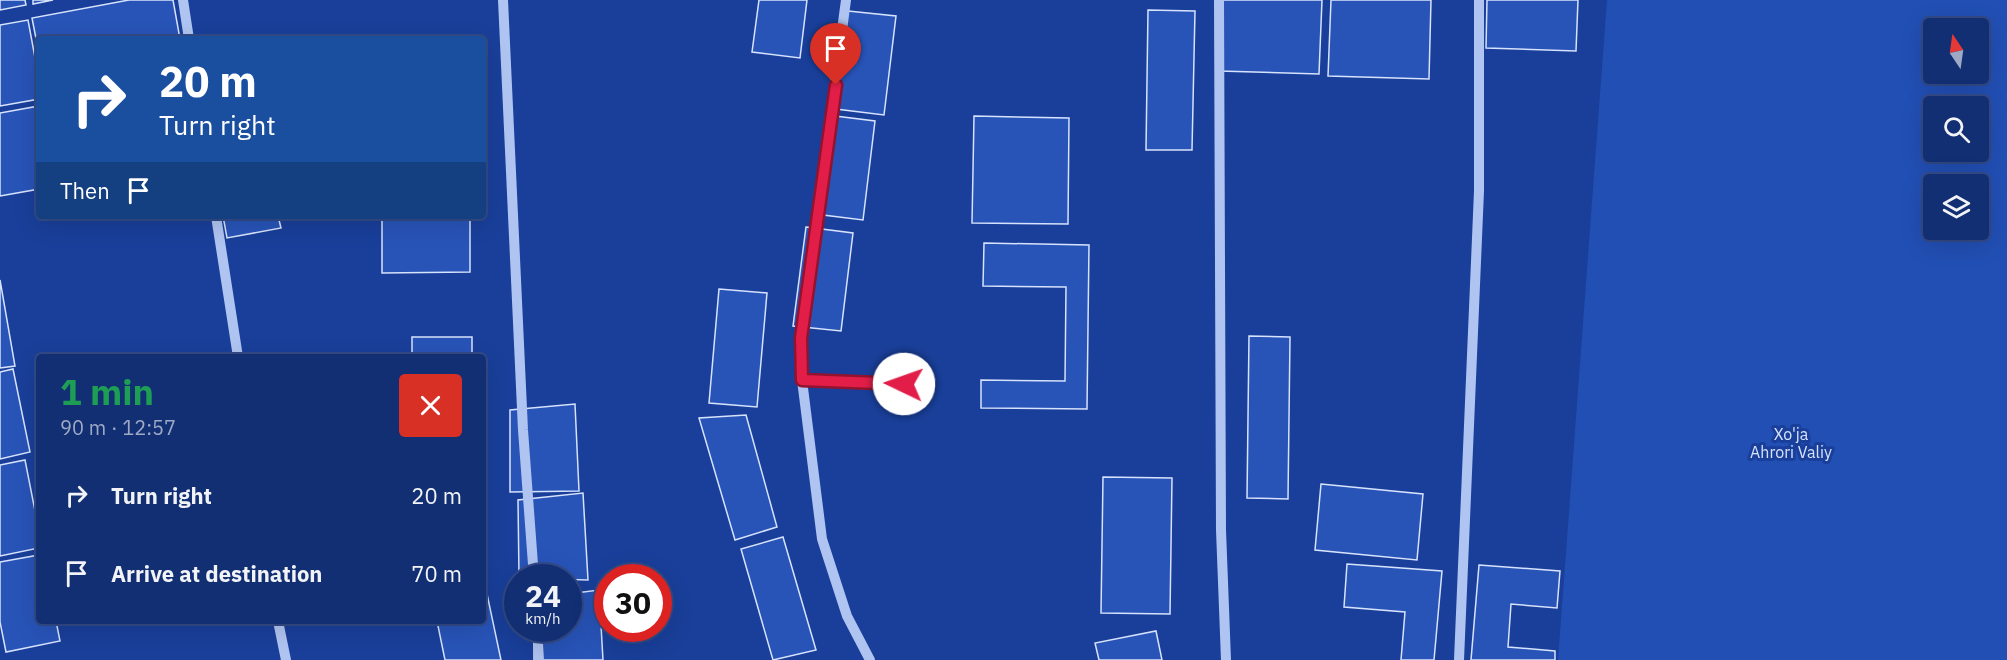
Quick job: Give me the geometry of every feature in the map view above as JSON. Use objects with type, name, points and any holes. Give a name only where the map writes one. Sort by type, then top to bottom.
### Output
[{"type":"street","points":[[183,0],[189,36]]},
{"type":"street","points":[[503,0],[520,371],[533,564]]},
{"type":"street","points":[[846,0],[801,338],[802,380],[822,539],[847,616],[870,660]]},
{"type":"street","points":[[1219,0],[1221,530],[1226,660]]},
{"type":"street","points":[[1459,660],[1479,192],[1479,0]]},
{"type":"street","points":[[216,219],[238,354]]},
{"type":"street","points":[[802,380],[904,384]]},
{"type":"street","points":[[280,624],[286,660]]},
{"type":"street","points":[[538,642],[540,660]]},
{"type":"green space","name":"Xo'ja Ahrori Valiy","points":[[1607,0],[2007,0],[2007,660],[1558,660]]},
{"type":"building","points":[[0,0],[25,0],[26,5],[0,10]]},
{"type":"building","points":[[33,0],[53,0],[33,4]]},
{"type":"building","points":[[129,0],[173,0],[179,36],[36,36],[36,39],[32,18]]},
{"type":"building","points":[[759,0],[807,0],[800,58],[752,52]]},
{"type":"building","points":[[1222,0],[1322,0],[1319,74],[1219,71]]},
{"type":"building","points":[[1331,0],[1431,0],[1429,79],[1328,76]]},
{"type":"building","points":[[1487,0],[1578,0],[1576,51],[1486,48]]},
{"type":"building","points":[[1148,10],[1195,11],[1192,150],[1146,150]]},
{"type":"building","points":[[848,11],[896,16],[884,115],[836,109]]},
{"type":"building","points":[[28,20],[36,63],[36,100],[0,106],[0,25]]},
{"type":"building","points":[[36,107],[36,190],[0,196],[0,113]]},
{"type":"building","points":[[827,115],[875,121],[863,220],[815,214]]},
{"type":"building","points":[[974,116],[1069,118],[1068,224],[972,223]]},
{"type":"building","points":[[224,219],[279,219],[281,228],[227,238]]},
{"type":"building","points":[[382,219],[470,219],[470,272],[382,273]]},
{"type":"building","points":[[806,227],[853,233],[841,331],[793,326]]},
{"type":"building","points":[[984,243],[1089,245],[1087,409],[981,408],[981,380],[1065,381],[1066,287],[983,286]]},
{"type":"building","points":[[0,280],[15,366],[0,368]]},
{"type":"building","points":[[719,289],[767,293],[757,407],[709,403]]},
{"type":"building","points":[[1249,336],[1290,337],[1288,499],[1247,498]]},
{"type":"building","points":[[412,337],[472,337],[472,354],[412,354]]},
{"type":"building","points":[[13,369],[30,452],[0,459],[0,372]]},
{"type":"building","points":[[575,404],[579,491],[510,492],[510,410]]},
{"type":"building","points":[[746,415],[777,527],[735,540],[699,418]]},
{"type":"building","points":[[25,460],[36,516],[36,549],[0,556],[0,465]]},
{"type":"building","points":[[1103,477],[1172,478],[1170,614],[1101,613]]},
{"type":"building","points":[[1321,484],[1423,494],[1417,560],[1315,550]]},
{"type":"building","points":[[583,493],[588,580],[582,580],[582,564],[519,564],[518,500]]},
{"type":"building","points":[[783,537],[816,650],[773,660],[741,549]]},
{"type":"building","points":[[36,556],[36,624],[57,624],[60,641],[6,652],[0,622],[0,562]]},
{"type":"building","points":[[1347,564],[1442,571],[1434,660],[1401,660],[1405,612],[1344,607]]},
{"type":"building","points":[[1479,565],[1560,571],[1557,608],[1511,604],[1508,647],[1555,651],[1555,660],[1471,660]]},
{"type":"building","points":[[594,591],[594,642],[602,642],[603,660],[534,660],[534,642],[582,642],[582,592]]},
{"type":"building","points":[[486,594],[501,660],[445,660],[438,624],[486,624]]},
{"type":"building","points":[[1156,631],[1162,660],[1099,660],[1095,643]]},
{"type":"route","points":[[836,85],[801,338],[802,380],[904,384]]}]
